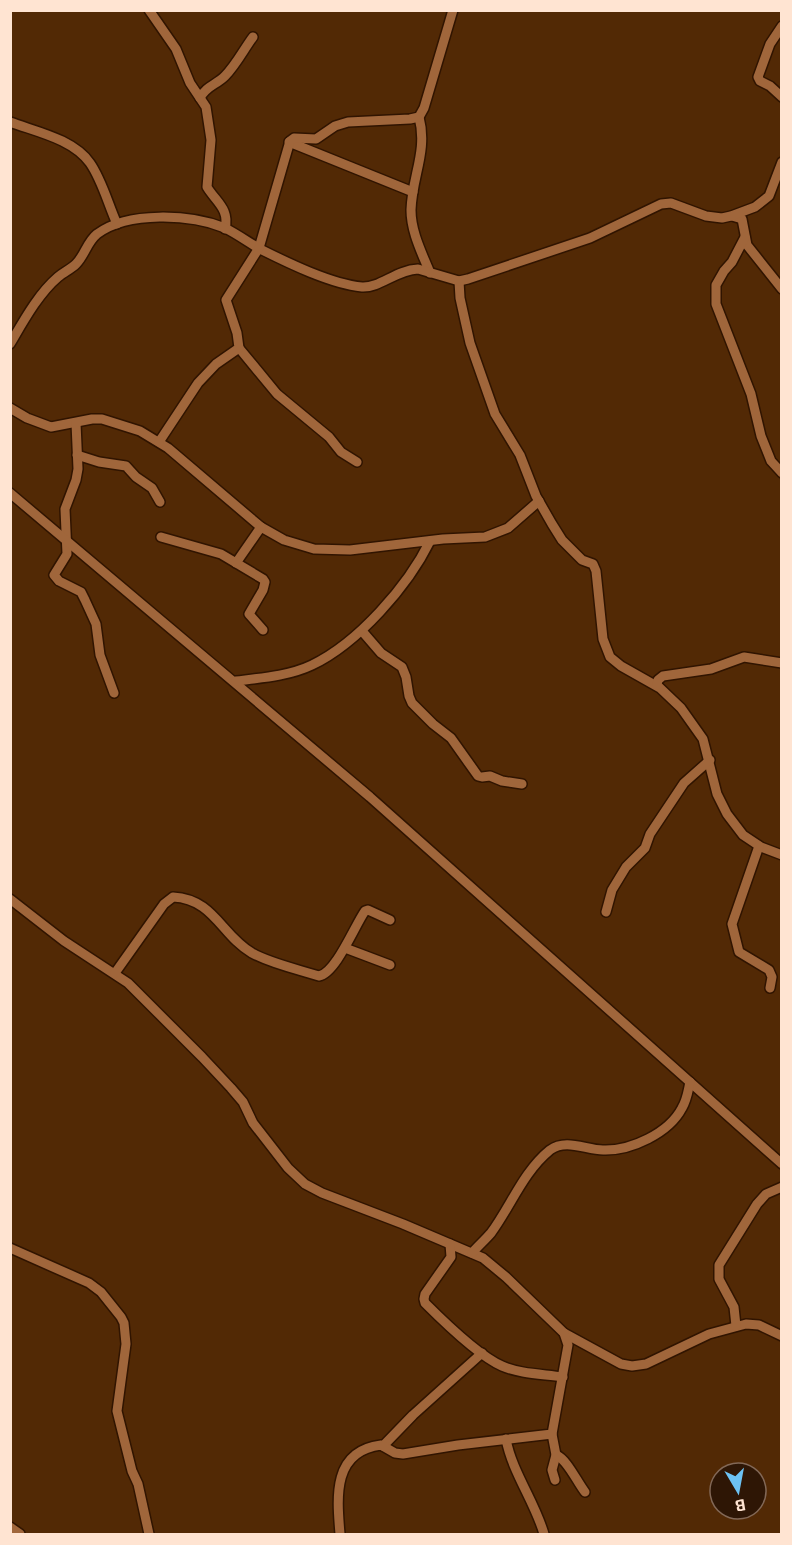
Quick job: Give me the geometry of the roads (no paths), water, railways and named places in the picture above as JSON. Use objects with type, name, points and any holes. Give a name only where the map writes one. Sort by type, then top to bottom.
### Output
[{"type":"street","points":[[149,10],[176,49],[190,83],[206,107],[211,140],[207,187],[225,211],[227,216],[225,229]]},
{"type":"street","points":[[430,273],[413,223],[411,210],[423,139],[419,117],[424,108],[453,10]]},
{"type":"street","points":[[782,26],[770,44],[758,77],[782,97]]},
{"type":"street","points":[[200,98],[209,86],[228,73],[253,37]]},
{"type":"street","points":[[357,462],[341,452],[329,437],[277,394],[239,348],[237,333],[226,300],[259,248],[289,142],[294,138],[316,139],[343,123],[419,117]]},
{"type":"street","points":[[10,122],[59,141],[80,153],[95,172],[117,224]]},
{"type":"street","points":[[289,142],[413,192]]},
{"type":"street","points":[[10,344],[15,328],[43,293],[58,277],[78,262],[95,236],[117,224],[146,219],[192,219],[225,229],[259,248],[314,273],[360,286],[373,285],[406,270],[418,270],[459,281],[590,237],[661,204],[671,203],[706,216],[722,218],[731,216],[755,207],[769,196],[782,162]]},
{"type":"street","points":[[731,216],[742,219],[747,245],[782,289]]},
{"type":"street","points":[[745,237],[732,262],[716,285],[716,304],[754,403],[761,436],[771,461],[782,473]]},
{"type":"street","points":[[459,281],[460,298],[470,344],[495,414],[520,455],[539,501],[562,540],[582,560],[593,564],[596,571],[603,639],[610,657],[621,666],[657,685],[676,702],[703,738],[720,802],[739,830],[759,846],[782,855]]},
{"type":"street","points":[[159,442],[198,383],[216,364],[239,348]]},
{"type":"street","points":[[10,408],[42,425],[51,427],[102,419],[140,431],[159,442],[261,527],[284,540],[314,549],[367,549],[475,538],[499,532],[517,521],[539,501]]},
{"type":"street","points":[[76,423],[78,469],[65,509],[67,554],[54,575],[59,581],[81,592],[96,624],[100,656],[114,693]]},
{"type":"street","points":[[77,455],[99,462],[126,466],[136,477],[152,488],[160,502]]},
{"type":"street","points":[[10,493],[370,796],[782,1164]]},
{"type":"street","points":[[236,562],[261,527]]},
{"type":"street","points":[[161,537],[216,552],[236,562],[265,582],[249,614],[263,630]]},
{"type":"street","points":[[236,681],[271,677],[311,666],[341,647],[362,631],[408,578],[430,541]]},
{"type":"street","points":[[362,631],[381,653],[402,668],[412,703],[460,747],[478,776],[490,776],[502,781],[522,784]]},
{"type":"street","points":[[657,685],[660,677],[711,669],[744,657],[782,663]]},
{"type":"street","points":[[606,912],[612,890],[626,867],[645,848],[650,834],[684,783],[710,760]]},
{"type":"street","points":[[759,846],[732,926],[739,952],[769,970],[772,977],[770,988]]},
{"type":"street","points":[[115,973],[164,904],[173,897],[187,900],[211,912],[236,941],[252,953],[319,976],[325,974],[345,948],[365,911],[368,910],[390,920]]},
{"type":"street","points":[[10,899],[64,941],[115,973],[139,993],[231,1088],[243,1102],[253,1123],[299,1179],[322,1192],[472,1253],[495,1267],[564,1333],[613,1360],[632,1366],[652,1362],[709,1334],[736,1326],[753,1324],[782,1336]]},
{"type":"street","points":[[345,948],[390,965]]},
{"type":"street","points":[[472,1253],[492,1232],[513,1196],[550,1150],[566,1144],[609,1150],[627,1146],[652,1135],[669,1125],[682,1109],[690,1082]]},
{"type":"street","points":[[736,1326],[734,1307],[719,1279],[719,1265],[757,1204],[766,1194],[782,1187]]},
{"type":"street","points":[[450,1244],[451,1257],[424,1299],[430,1307],[482,1353],[501,1365],[563,1377]]},
{"type":"street","points":[[10,1248],[89,1283],[101,1292],[124,1323],[126,1344],[117,1411],[138,1484],[149,1534]]},
{"type":"street","points":[[555,1480],[552,1470],[556,1455],[552,1434],[568,1346],[564,1333]]},
{"type":"street","points":[[340,1534],[338,1487],[343,1472],[353,1456],[362,1450],[383,1446],[413,1415],[482,1353]]},
{"type":"street","points":[[383,1446],[403,1454],[552,1434]]},
{"type":"street","points":[[506,1439],[544,1534]]},
{"type":"street","points":[[556,1455],[564,1458],[571,1474],[585,1492]]},
{"type":"street","points":[[10,1527],[20,1534]]}]
